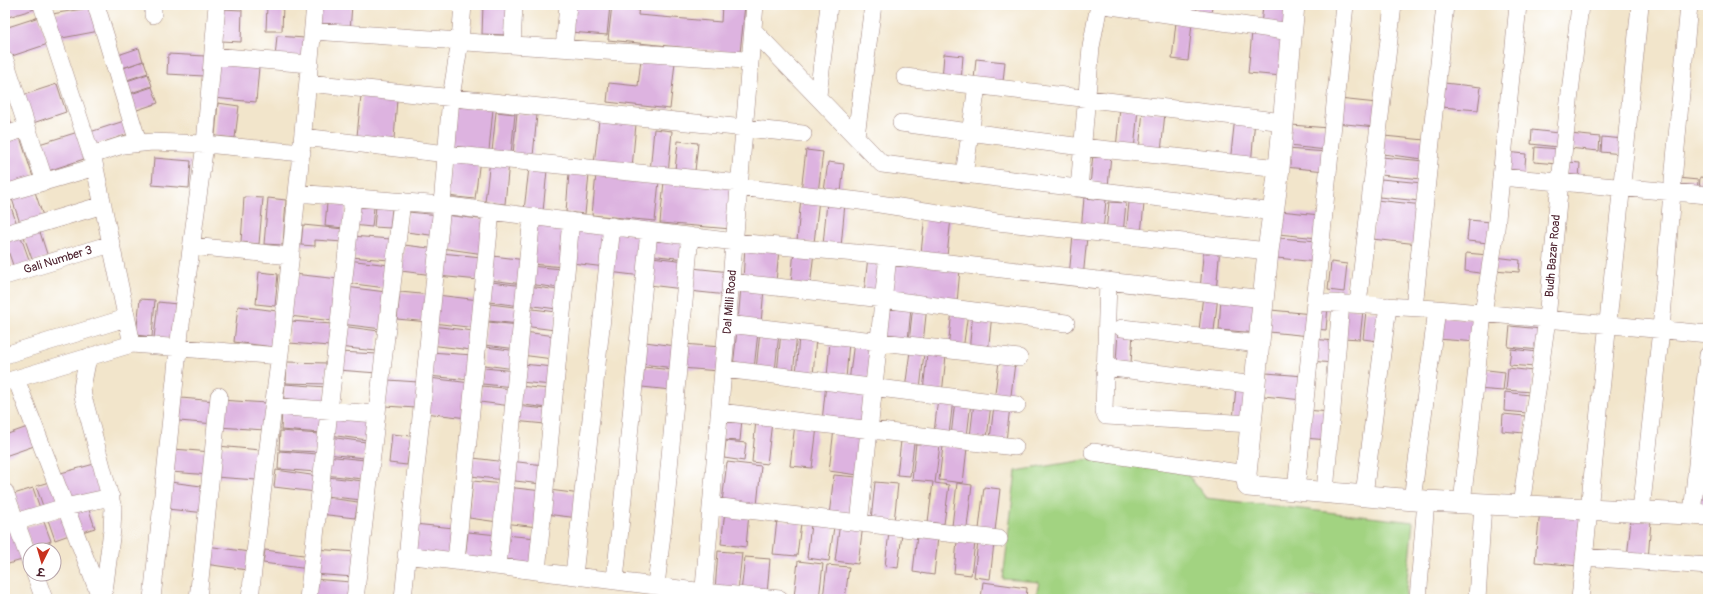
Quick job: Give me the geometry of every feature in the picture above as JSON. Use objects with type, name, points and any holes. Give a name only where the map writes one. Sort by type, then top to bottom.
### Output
[{"type":"street","points":[[42,5],[93,161],[132,344]]},
{"type":"street","points":[[96,5],[138,142]]},
{"type":"street","points":[[152,599],[179,346],[205,144],[218,5]]},
{"type":"street","points":[[250,599],[297,193],[315,5]]},
{"type":"street","points":[[402,599],[447,154],[451,97],[463,42],[463,5]]},
{"type":"street","points":[[512,45],[514,5]]},
{"type":"street","points":[[564,48],[568,5]]},
{"type":"street","name":"Dal Milli Road","points":[[703,595],[755,5]]},
{"type":"street","points":[[818,95],[829,5]]},
{"type":"street","points":[[856,136],[873,5]]},
{"type":"street","points":[[1079,189],[1091,47],[1099,5]]},
{"type":"street","points":[[1104,5],[1291,32]]},
{"type":"street","points":[[1294,5],[1280,168],[1268,251],[1256,385],[1246,474],[1247,484],[1251,488],[1325,492],[1462,503],[1700,514],[1708,355]]},
{"type":"street","points":[[1296,490],[1345,5]]},
{"type":"street","points":[[1325,492],[1350,304],[1393,5]]},
{"type":"street","points":[[1414,308],[1445,5]]},
{"type":"street","points":[[1462,503],[1483,314],[1496,229],[1518,5]]},
{"type":"street","name":"Budh Bazar Road","points":[[1521,506],[1547,319],[1560,181],[1580,5]]},
{"type":"street","points":[[1580,599],[1640,5]]},
{"type":"street","points":[[1641,512],[1661,330],[1689,5]]},
{"type":"street","points":[[753,30],[818,95],[882,164],[1274,212]]},
{"type":"street","points":[[313,31],[745,60]]},
{"type":"street","points":[[213,56],[310,64]]},
{"type":"street","points":[[6,70],[45,182]]},
{"type":"street","points":[[905,77],[1284,122]]},
{"type":"street","points":[[308,83],[803,134]]},
{"type":"street","points":[[964,175],[977,86]]},
{"type":"street","points":[[901,122],[1082,147],[1280,168]]},
{"type":"street","points":[[5,135],[27,128]]},
{"type":"street","points":[[5,194],[45,182],[138,142],[302,145],[447,154],[740,185],[860,200],[997,222],[1268,251]]},
{"type":"street","points":[[1501,177],[1621,186],[1708,195]]},
{"type":"street","points":[[297,193],[442,205],[735,242],[888,256],[1264,299]]},
{"type":"street","points":[[308,599],[353,197]]},
{"type":"street","points":[[354,599],[402,201]]},
{"type":"street","points":[[5,234],[103,205]]},
{"type":"street","points":[[456,561],[491,211]]},
{"type":"street","points":[[498,566],[532,216]]},
{"type":"street","points":[[537,571],[571,221]]},
{"type":"street","points":[[574,575],[612,226]]},
{"type":"street","points":[[615,580],[649,231]]},
{"type":"street","points":[[656,586],[666,501],[690,236]]},
{"type":"street","name":"Gali Number 3","points":[[5,276],[111,244]]},
{"type":"street","points":[[192,246],[290,256]]},
{"type":"street","points":[[859,523],[888,256]]},
{"type":"street","points":[[1108,281],[1104,367],[1104,411],[1106,416],[1252,424]]},
{"type":"street","points":[[731,282],[1066,322]]},
{"type":"street","points":[[1315,302],[1437,309],[1708,334]]},
{"type":"street","points":[[1364,496],[1388,306]]},
{"type":"street","points":[[1418,599],[1419,500],[1437,309]]},
{"type":"street","points":[[5,355],[126,318]]},
{"type":"street","points":[[728,324],[1019,358]]},
{"type":"street","points":[[1122,328],[1259,344]]},
{"type":"street","points":[[102,599],[65,507],[39,434],[11,381],[132,344],[179,346],[279,356]]},
{"type":"street","points":[[88,357],[82,388],[83,396],[111,497],[114,517],[102,599]]},
{"type":"street","points":[[1104,367],[1256,385]]},
{"type":"street","points":[[724,369],[1016,405]]},
{"type":"street","points":[[198,599],[219,396]]},
{"type":"street","points":[[273,406],[376,414]]},
{"type":"street","points":[[720,412],[1015,447]]},
{"type":"street","points":[[1093,452],[1246,474]]},
{"type":"street","points":[[5,492],[10,524],[22,546]]},
{"type":"street","points":[[10,524],[65,507],[111,497]]},
{"type":"street","points":[[1477,599],[1483,504]]},
{"type":"street","points":[[712,506],[999,539]]},
{"type":"street","points":[[406,555],[615,580],[703,595],[780,599]]},
{"type":"street","points":[[1584,557],[1708,566]]},
{"type":"street","points":[[38,582],[44,599]]},
{"type":"green space","points":[[1090,459],[1185,471],[1206,498],[1413,522],[1405,599],[1035,599],[1039,582],[1003,579],[1016,471]]},
{"type":"building","points":[[5,5],[37,5],[38,8],[5,18]]},
{"type":"building","points":[[267,5],[283,5],[282,31],[266,31]]},
{"type":"building","points":[[318,5],[352,5],[350,31],[317,29]]},
{"type":"building","points":[[483,5],[510,5],[508,35],[482,34]]},
{"type":"building","points":[[572,5],[610,5],[607,35],[570,32]]},
{"type":"building","points":[[612,5],[639,5],[638,15],[721,22],[722,5],[745,5],[740,53],[608,40]]},
{"type":"building","points":[[1179,5],[1194,5],[1193,14],[1178,13]]},
{"type":"building","points":[[1197,5],[1212,5],[1211,16],[1196,15]]},
{"type":"building","points":[[1263,5],[1289,5],[1287,28],[1261,26]]},
{"type":"building","points":[[94,7],[99,31],[57,39],[52,14]]},
{"type":"building","points":[[222,9],[242,10],[241,42],[221,41]]},
{"type":"building","points":[[39,17],[48,44],[9,57],[5,46],[5,28]]},
{"type":"building","points":[[1176,22],[1192,23],[1188,61],[1172,59]]},
{"type":"building","points":[[1252,32],[1286,35],[1282,76],[1248,73]]},
{"type":"building","points":[[277,36],[305,38],[303,60],[275,58]]},
{"type":"building","points":[[139,48],[143,61],[117,70],[112,57]]},
{"type":"building","points":[[168,54],[205,56],[204,76],[167,74]]},
{"type":"building","points":[[944,54],[963,56],[961,82],[942,80]]},
{"type":"building","points":[[641,59],[675,62],[670,109],[607,102],[609,83],[638,86]]},
{"type":"building","points":[[976,59],[1005,62],[1003,82],[974,80]]},
{"type":"building","points":[[144,61],[148,73],[121,82],[117,70]]},
{"type":"building","points":[[216,64],[259,67],[256,102],[213,98]]},
{"type":"building","points":[[148,74],[152,86],[125,95],[121,83]]},
{"type":"building","points":[[1444,83],[1481,87],[1478,110],[1441,107]]},
{"type":"building","points":[[57,84],[66,112],[30,124],[20,96]]},
{"type":"building","points":[[152,87],[158,103],[131,112],[125,96]]},
{"type":"building","points":[[361,96],[397,99],[394,139],[357,136]]},
{"type":"building","points":[[1339,99],[1377,103],[1375,127],[1336,123]]},
{"type":"building","points":[[218,103],[239,106],[235,138],[215,136]]},
{"type":"building","points":[[5,105],[13,129],[5,132]]},
{"type":"building","points":[[455,105],[493,109],[489,151],[451,148]]},
{"type":"building","points":[[1120,108],[1138,109],[1134,150],[1116,148]]},
{"type":"building","points":[[1143,111],[1165,113],[1161,152],[1139,150]]},
{"type":"building","points":[[496,112],[515,114],[511,154],[492,152]]},
{"type":"building","points":[[517,113],[537,115],[533,156],[513,154]]},
{"type":"building","points":[[1235,117],[1255,119],[1251,165],[1230,163]]},
{"type":"building","points":[[127,120],[132,133],[92,146],[87,133]]},
{"type":"building","points":[[599,120],[636,124],[632,168],[594,164]]},
{"type":"building","points":[[1291,125],[1329,128],[1327,150],[1288,146]]},
{"type":"building","points":[[654,129],[672,131],[668,174],[650,172]]},
{"type":"building","points":[[1532,130],[1558,133],[1557,147],[1531,144]]},
{"type":"building","points":[[78,132],[87,158],[45,172],[36,145]]},
{"type":"building","points":[[1570,134],[1600,137],[1599,151],[1568,148]]},
{"type":"building","points":[[1384,136],[1425,140],[1423,159],[1382,154]]},
{"type":"building","points":[[20,137],[33,177],[5,186],[5,142]]},
{"type":"building","points":[[1602,137],[1624,139],[1622,154],[1601,152]]},
{"type":"building","points":[[678,141],[698,143],[695,171],[675,170]]},
{"type":"building","points":[[1535,147],[1559,149],[1557,164],[1534,162]]},
{"type":"building","points":[[1287,149],[1327,152],[1325,171],[1285,167]]},
{"type":"building","points":[[806,150],[823,152],[818,193],[801,191]]},
{"type":"building","points":[[1506,152],[1526,154],[1524,177],[1504,175]]},
{"type":"building","points":[[1093,154],[1111,155],[1108,187],[1090,186]]},
{"type":"building","points":[[451,156],[480,159],[475,199],[447,196]]},
{"type":"building","points":[[1382,157],[1424,161],[1422,179],[1380,175]]},
{"type":"building","points":[[154,158],[191,161],[189,188],[152,185]]},
{"type":"building","points":[[490,160],[509,162],[505,204],[485,202]]},
{"type":"building","points":[[828,162],[844,164],[841,193],[824,191]]},
{"type":"building","points":[[1568,162],[1580,163],[1579,181],[1566,179]]},
{"type":"building","points":[[529,168],[547,170],[543,212],[524,210]]},
{"type":"building","points":[[569,173],[589,175],[585,214],[566,212]]},
{"type":"building","points":[[596,174],[659,181],[655,221],[592,215]]},
{"type":"building","points":[[1700,177],[1708,178],[1708,192],[1699,191]]},
{"type":"building","points":[[1677,178],[1698,180],[1697,193],[1676,191]]},
{"type":"building","points":[[1381,179],[1422,183],[1420,201],[1379,197]]},
{"type":"building","points":[[664,181],[735,188],[731,229],[660,223]]},
{"type":"building","points":[[34,189],[44,219],[21,226],[11,196]]},
{"type":"building","points":[[5,196],[7,196],[18,227],[5,232]]},
{"type":"building","points":[[244,197],[263,198],[259,244],[241,242]]},
{"type":"building","points":[[801,197],[819,199],[814,243],[797,241]]},
{"type":"building","points":[[268,198],[286,200],[283,245],[264,244]]},
{"type":"building","points":[[1084,198],[1106,200],[1103,232],[1081,230]]},
{"type":"building","points":[[1376,200],[1423,205],[1418,244],[1372,239]]},
{"type":"building","points":[[827,202],[845,203],[841,247],[823,245]]},
{"type":"building","points":[[1109,202],[1126,203],[1123,234],[1106,232]]},
{"type":"building","points":[[1129,202],[1144,204],[1141,234],[1126,233]]},
{"type":"building","points":[[327,203],[346,205],[344,228],[325,226]]},
{"type":"building","points":[[354,205],[374,207],[372,227],[352,225]]},
{"type":"building","points":[[376,206],[392,208],[390,228],[374,227]]},
{"type":"building","points":[[1280,211],[1320,215],[1318,238],[1278,234]]},
{"type":"building","points":[[408,212],[440,215],[438,236],[406,232]]},
{"type":"building","points":[[445,215],[488,220],[484,254],[441,248]]},
{"type":"building","points":[[925,215],[951,218],[947,256],[921,253]]},
{"type":"building","points":[[1469,220],[1491,222],[1489,243],[1467,241]]},
{"type":"building","points":[[536,224],[567,228],[563,267],[531,264]]},
{"type":"building","points":[[303,225],[344,229],[343,242],[315,240],[315,246],[301,245]]},
{"type":"building","points":[[575,228],[609,231],[605,267],[572,263]]},
{"type":"building","points":[[39,229],[48,257],[33,262],[23,234]]},
{"type":"building","points":[[613,232],[647,236],[642,276],[609,272]]},
{"type":"building","points":[[20,234],[31,265],[15,271],[5,242]]},
{"type":"building","points":[[1073,235],[1087,237],[1083,278],[1069,276]]},
{"type":"building","points":[[351,236],[391,239],[390,260],[350,257]]},
{"type":"building","points":[[651,237],[687,241],[685,259],[649,255]]},
{"type":"building","points":[[1279,238],[1318,241],[1316,262],[1277,258]]},
{"type":"building","points":[[404,245],[437,249],[433,275],[401,271]]},
{"type":"building","points":[[1204,245],[1220,247],[1216,292],[1200,290]]},
{"type":"building","points":[[745,246],[779,249],[776,282],[743,280]]},
{"type":"building","points":[[794,250],[814,252],[810,287],[791,283]]},
{"type":"building","points":[[441,253],[482,257],[479,280],[438,276]]},
{"type":"building","points":[[1466,253],[1488,255],[1486,274],[1465,271]]},
{"type":"building","points":[[493,256],[526,260],[523,284],[490,280]]},
{"type":"building","points":[[651,257],[686,261],[683,289],[649,285]]},
{"type":"building","points":[[868,257],[881,259],[877,295],[864,293]]},
{"type":"building","points":[[1495,257],[1520,260],[1519,272],[1494,270]]},
{"type":"building","points":[[348,260],[389,265],[386,288],[346,283]]},
{"type":"building","points":[[893,262],[960,269],[957,303],[889,297]]},
{"type":"building","points":[[1331,262],[1347,264],[1344,292],[1328,290]]},
{"type":"building","points":[[530,266],[562,269],[560,288],[528,284]]},
{"type":"building","points":[[692,268],[730,272],[727,295],[689,291]]},
{"type":"building","points":[[259,272],[278,274],[275,306],[256,304]]},
{"type":"building","points":[[294,274],[339,279],[334,321],[289,316]]},
{"type":"building","points":[[492,282],[523,286],[521,306],[489,302]]},
{"type":"building","points":[[528,286],[559,290],[557,309],[526,305]]},
{"type":"building","points":[[346,287],[386,292],[382,329],[341,324]]},
{"type":"building","points":[[741,287],[764,289],[761,323],[738,321]]},
{"type":"building","points":[[400,292],[431,295],[428,322],[397,319]]},
{"type":"building","points":[[437,295],[479,300],[476,328],[433,323]]},
{"type":"building","points":[[1203,295],[1218,296],[1214,331],[1199,330]]},
{"type":"building","points":[[1221,297],[1260,300],[1258,333],[1219,330]]},
{"type":"building","points":[[140,299],[155,300],[152,337],[136,335]]},
{"type":"building","points":[[158,302],[177,304],[173,339],[154,338]]},
{"type":"building","points":[[490,304],[522,308],[520,324],[488,321]]},
{"type":"building","points":[[886,304],[911,307],[908,341],[882,339]]},
{"type":"building","points":[[913,305],[927,306],[923,343],[909,342]]},
{"type":"building","points":[[1317,305],[1328,306],[1326,330],[1315,329]]},
{"type":"building","points":[[238,306],[277,311],[273,347],[234,342]]},
{"type":"building","points":[[525,308],[557,312],[555,330],[523,326]]},
{"type":"building","points":[[1346,308],[1363,310],[1360,339],[1343,338]]},
{"type":"building","points":[[952,310],[968,312],[963,350],[948,348]]},
{"type":"building","points":[[1271,310],[1312,314],[1310,336],[1269,332]]},
{"type":"building","points":[[1366,311],[1381,313],[1378,341],[1363,339]]},
{"type":"building","points":[[973,312],[992,314],[988,353],[969,351]]},
{"type":"building","points":[[1439,316],[1479,320],[1477,342],[1437,339]]},
{"type":"building","points":[[291,321],[332,324],[330,346],[289,343]]},
{"type":"building","points":[[488,322],[520,325],[517,349],[485,345]]},
{"type":"building","points":[[341,326],[379,331],[376,351],[338,347]]},
{"type":"building","points":[[432,326],[474,331],[471,350],[430,345]]},
{"type":"building","points":[[1510,326],[1541,329],[1539,350],[1508,347]]},
{"type":"building","points":[[737,330],[758,332],[754,369],[733,367]]},
{"type":"building","points":[[760,331],[779,333],[775,371],[756,370]]},
{"type":"building","points":[[524,332],[556,336],[553,359],[521,355]]},
{"type":"building","points":[[781,332],[797,333],[793,375],[777,373]]},
{"type":"building","points":[[1118,332],[1133,333],[1131,363],[1116,362]]},
{"type":"building","points":[[799,335],[816,336],[813,377],[796,376]]},
{"type":"building","points":[[1312,339],[1335,341],[1333,363],[1310,361]]},
{"type":"building","points":[[830,341],[849,342],[846,379],[827,377]]},
{"type":"building","points":[[854,341],[873,344],[868,384],[849,382]]},
{"type":"building","points":[[645,342],[676,346],[674,368],[642,364]]},
{"type":"building","points":[[683,344],[721,347],[719,371],[681,368]]},
{"type":"building","points":[[486,347],[518,351],[515,369],[484,365]]},
{"type":"building","points":[[1511,349],[1537,352],[1535,367],[1509,365]]},
{"type":"building","points":[[910,351],[924,353],[920,390],[905,389]]},
{"type":"building","points":[[339,352],[378,354],[377,373],[338,370]]},
{"type":"building","points":[[430,352],[473,355],[471,380],[428,376]]},
{"type":"building","points":[[927,354],[946,356],[942,394],[923,391]]},
{"type":"building","points":[[999,361],[1015,363],[1010,403],[994,402]]},
{"type":"building","points":[[287,362],[327,363],[326,384],[286,383]]},
{"type":"building","points":[[522,364],[554,367],[552,385],[520,382]]},
{"type":"building","points":[[644,367],[673,370],[671,390],[642,387]]},
{"type":"building","points":[[484,368],[516,371],[514,387],[482,384]]},
{"type":"building","points":[[1508,368],[1533,371],[1531,392],[1506,390]]},
{"type":"building","points":[[1479,369],[1505,372],[1503,391],[1477,389]]},
{"type":"building","points":[[1266,373],[1304,376],[1302,400],[1264,396]]},
{"type":"building","points":[[429,378],[471,383],[467,418],[425,413]]},
{"type":"building","points":[[388,380],[418,382],[416,408],[385,406]]},
{"type":"building","points":[[285,384],[326,387],[324,409],[283,406]]},
{"type":"building","points":[[826,384],[866,389],[862,426],[822,421]]},
{"type":"building","points":[[482,386],[513,389],[511,406],[480,402]]},
{"type":"building","points":[[518,386],[550,389],[548,408],[516,404]]},
{"type":"building","points":[[1236,387],[1250,388],[1247,422],[1233,420]]},
{"type":"building","points":[[1505,392],[1529,395],[1527,413],[1504,411]]},
{"type":"building","points":[[181,398],[216,401],[215,424],[179,421]]},
{"type":"building","points":[[938,398],[953,399],[949,435],[934,433]]},
{"type":"building","points":[[220,400],[267,403],[265,430],[218,427]]},
{"type":"building","points":[[955,400],[971,402],[967,437],[951,436]]},
{"type":"building","points":[[974,402],[991,404],[987,439],[970,437]]},
{"type":"building","points":[[994,405],[1010,407],[1006,441],[990,439]]},
{"type":"building","points":[[516,406],[547,409],[545,424],[514,421]]},
{"type":"building","points":[[282,408],[323,411],[322,433],[281,430]]},
{"type":"building","points":[[1306,410],[1330,412],[1328,440],[1304,438]]},
{"type":"building","points":[[331,413],[371,418],[368,440],[329,435]]},
{"type":"building","points":[[1503,414],[1525,416],[1524,433],[1502,431]]},
{"type":"building","points":[[725,418],[742,419],[740,441],[722,440]]},
{"type":"building","points":[[756,420],[772,422],[767,464],[752,462]]},
{"type":"building","points":[[795,424],[817,427],[812,468],[790,466]]},
{"type":"building","points":[[33,425],[40,444],[5,456],[5,435]]},
{"type":"building","points":[[834,429],[863,432],[858,475],[829,471]]},
{"type":"building","points":[[280,431],[319,434],[318,452],[279,450]]},
{"type":"building","points":[[392,434],[411,436],[407,465],[389,463]]},
{"type":"building","points":[[329,437],[366,442],[364,458],[327,454]]},
{"type":"building","points":[[726,441],[746,443],[744,461],[724,458]]},
{"type":"building","points":[[901,441],[914,443],[910,476],[897,475]]},
{"type":"building","points":[[916,443],[940,445],[935,483],[949,485],[944,524],[928,522],[933,482],[912,480]]},
{"type":"building","points":[[218,446],[260,450],[257,480],[215,477]]},
{"type":"building","points":[[943,446],[967,448],[963,483],[939,480]]},
{"type":"building","points":[[173,449],[212,452],[210,475],[171,472]]},
{"type":"building","points":[[279,451],[317,454],[316,472],[278,469]]},
{"type":"building","points":[[326,456],[365,460],[363,479],[324,475]]},
{"type":"building","points":[[473,458],[506,462],[504,480],[471,476]]},
{"type":"building","points":[[510,461],[544,465],[541,484],[507,480]]},
{"type":"building","points":[[727,462],[761,466],[757,506],[722,502]]},
{"type":"building","points":[[98,463],[106,491],[65,502],[57,474]]},
{"type":"building","points":[[276,470],[318,476],[316,492],[274,487]]},
{"type":"building","points":[[834,475],[857,477],[852,518],[829,515]]},
{"type":"building","points":[[327,477],[363,481],[361,500],[325,496]]},
{"type":"building","points":[[52,481],[59,501],[43,506],[36,486]]},
{"type":"building","points":[[473,481],[503,484],[498,522],[469,518]]},
{"type":"building","points":[[170,482],[209,487],[206,513],[167,509]]},
{"type":"building","points":[[875,482],[898,484],[894,522],[871,520]]},
{"type":"building","points":[[957,483],[972,485],[967,527],[952,526]]},
{"type":"building","points":[[1701,485],[1708,485],[1708,510],[1699,509]]},
{"type":"building","points":[[507,487],[542,491],[538,527],[503,523]]},
{"type":"building","points":[[984,487],[1000,489],[995,531],[979,529]]},
{"type":"building","points":[[33,488],[40,508],[21,515],[14,494]]},
{"type":"building","points":[[549,490],[581,494],[578,518],[546,514]]},
{"type":"building","points":[[321,497],[358,502],[355,518],[319,514]]},
{"type":"building","points":[[88,507],[95,528],[76,534],[69,513]]},
{"type":"building","points":[[1540,509],[1584,514],[1579,566],[1535,562]]},
{"type":"building","points":[[725,511],[749,513],[746,547],[721,544]]},
{"type":"building","points":[[66,515],[72,534],[55,540],[48,520]]},
{"type":"building","points":[[1631,519],[1651,521],[1648,560],[1627,558]]},
{"type":"building","points":[[777,520],[801,523],[797,556],[773,554]]},
{"type":"building","points":[[44,522],[51,541],[30,542],[25,527]]},
{"type":"building","points":[[840,522],[863,525],[858,564],[835,561]]},
{"type":"building","points":[[414,524],[454,528],[451,557],[411,553]]},
{"type":"building","points":[[811,524],[834,527],[829,561],[807,558]]},
{"type":"building","points":[[15,528],[22,550],[22,560],[5,565],[5,531]]},
{"type":"building","points":[[468,532],[498,535],[495,562],[465,558]]},
{"type":"building","points":[[889,532],[902,533],[898,568],[885,566]]},
{"type":"building","points":[[504,535],[537,538],[535,565],[502,563]]},
{"type":"building","points":[[917,535],[938,537],[934,575],[913,572]]},
{"type":"building","points":[[957,541],[975,543],[971,575],[954,573]]},
{"type":"building","points":[[978,541],[994,543],[990,579],[974,577]]},
{"type":"building","points":[[207,546],[249,552],[247,570],[205,564]]},
{"type":"building","points":[[315,549],[356,552],[354,577],[313,574]]},
{"type":"building","points":[[265,550],[311,556],[309,569],[263,563]]},
{"type":"building","points":[[718,551],[742,553],[738,592],[715,590]]},
{"type":"building","points":[[745,557],[770,559],[767,594],[741,592]]},
{"type":"building","points":[[798,561],[823,564],[819,599],[794,597]]},
{"type":"building","points":[[827,565],[849,567],[845,599],[823,598]]},
{"type":"building","points":[[312,579],[352,582],[350,599],[311,599]]},
{"type":"building","points":[[983,582],[1027,588],[1026,599],[981,599]]}]
